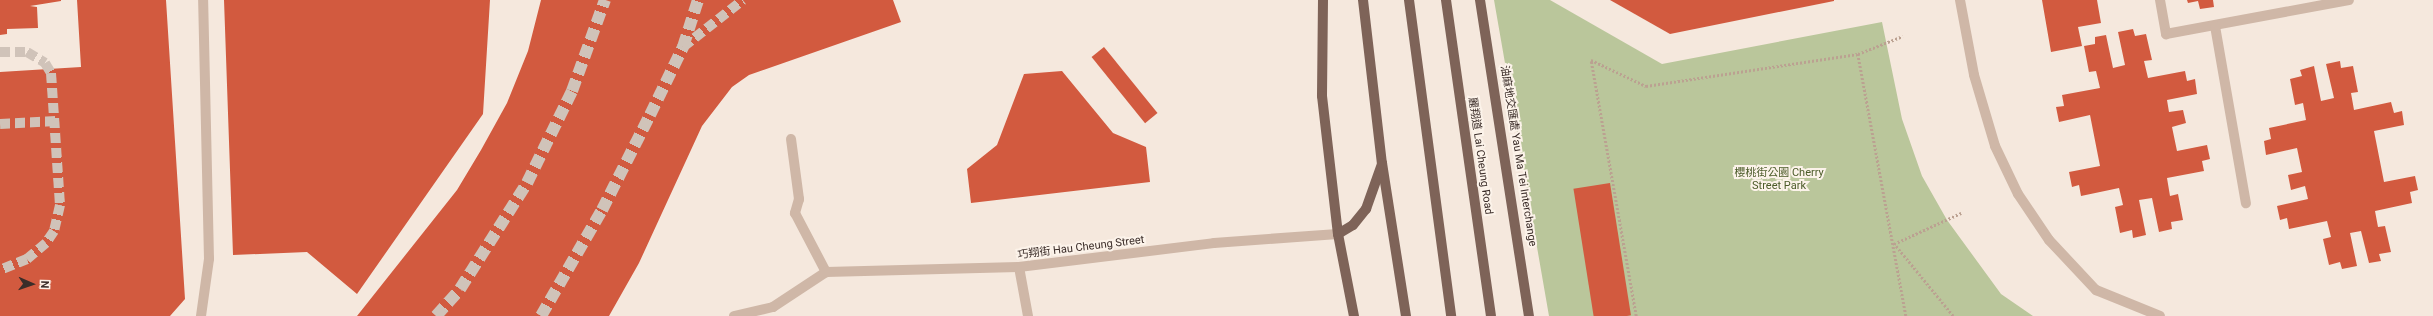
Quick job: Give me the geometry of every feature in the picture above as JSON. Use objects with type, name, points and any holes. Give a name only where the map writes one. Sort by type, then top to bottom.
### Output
[{"type":"main road","points":[[1324,0],[1322,96],[1338,234],[1354,316]]},
{"type":"main road","points":[[1363,0],[1382,164],[1406,316]]},
{"type":"main road","points":[[1409,0],[1433,167],[1451,316]]},
{"type":"main road","name":"麗翔道 Lai Cheung Road","points":[[1446,0],[1491,316]]},
{"type":"main road","name":"油麻地交匯處 Yau Ma Tei Interchange","points":[[1480,0],[1509,170],[1529,316]]},
{"type":"main road","points":[[1338,234],[1353,225],[1366,209],[1382,164]]},
{"type":"street","points":[[201,316],[210,259],[203,0]]},
{"type":"street","points":[[1960,0],[1974,75],[1995,146],[2018,194],[2049,240],[2096,290],[2160,316]]},
{"type":"street","points":[[2160,0],[2166,34],[2350,0]]},
{"type":"street","points":[[2215,26],[2246,203]]},
{"type":"street","points":[[734,316],[773,307],[826,272],[795,213],[798,199],[791,139]]},
{"type":"street","name":"巧翔街 Hau Cheung Street","points":[[826,272],[1019,267],[1220,242],[1338,234]]},
{"type":"street","points":[[1019,267],[1028,316]]},
{"type":"path","points":[[1636,316],[1591,60],[1646,86],[1858,54],[1903,36]]},
{"type":"path","points":[[1858,54],[1906,316]]},
{"type":"path","points":[[1894,244],[1961,213]]},
{"type":"path","points":[[1894,244],[1953,316]]},
{"type":"green space","name":"櫻桃街公園 Cherry Street Park","points":[[1494,0],[1550,0],[1662,64],[1882,22],[1902,119],[1922,176],[1947,220],[2001,294],[2033,316],[1549,316]]},
{"type":"building","points":[[0,0],[61,1],[30,6],[37,7],[38,28],[7,29],[7,34],[0,35]]},
{"type":"building","points":[[77,0],[166,0],[185,299],[170,316],[0,316],[0,72],[81,67]]},
{"type":"building","points":[[224,0],[490,0],[483,114],[357,294],[307,252],[233,255]]},
{"type":"building","points":[[541,0],[893,0],[901,22],[749,75],[732,87],[702,126],[639,263],[609,316],[357,316],[457,190],[481,150],[507,103],[528,51]]},
{"type":"building","points":[[1610,0],[1834,0],[1834,1],[1670,34]]},
{"type":"building","points":[[2042,0],[2097,0],[2101,23],[2078,27],[2082,46],[2051,52]]},
{"type":"building","points":[[2187,0],[2213,0],[2214,7],[2200,9],[2198,1],[2188,3]]},
{"type":"building","points":[[2133,29],[2135,36],[2146,34],[2152,60],[2144,61],[2148,78],[2185,71],[2187,81],[2195,79],[2197,94],[2167,100],[2169,112],[2183,110],[2186,123],[2172,127],[2177,151],[2207,145],[2210,159],[2202,161],[2204,171],[2167,178],[2170,196],[2178,194],[2183,220],[2171,222],[2172,229],[2159,232],[2152,198],[2139,200],[2146,235],[2133,238],[2132,230],[2120,233],[2115,207],[2123,205],[2119,188],[2081,196],[2079,185],[2072,187],[2069,172],[2100,166],[2090,115],[2059,122],[2056,107],[2064,106],[2062,95],[2100,88],[2096,71],[2089,72],[2084,46],[2095,44],[2095,37],[2106,35],[2113,68],[2125,65],[2118,32]]},
{"type":"building","points":[[1104,47],[1157,113],[1145,123],[1092,57]]},
{"type":"building","points":[[2340,61],[2341,68],[2353,66],[2358,92],[2351,93],[2354,110],[2391,102],[2394,113],[2402,111],[2404,125],[2374,131],[2384,182],[2415,176],[2418,190],[2410,192],[2412,203],[2375,211],[2378,227],[2385,226],[2391,252],[2379,254],[2381,261],[2369,263],[2361,231],[2350,233],[2357,266],[2342,269],[2340,262],[2329,265],[2323,239],[2331,237],[2327,221],[2289,229],[2287,218],[2280,220],[2277,206],[2308,199],[2305,186],[2291,190],[2288,175],[2302,172],[2297,148],[2266,155],[2264,141],[2271,139],[2269,128],[2306,120],[2303,103],[2295,105],[2290,79],[2302,76],[2300,70],[2314,66],[2321,101],[2334,98],[2326,64]]},
{"type":"building","points":[[1062,71],[1113,133],[1146,147],[1150,182],[971,203],[967,169],[997,145],[1024,74]]},
{"type":"building","points":[[1610,183],[1631,315],[1594,316],[1573,189]]},
{"type":"tunnel","points":[[436,316],[460,289],[527,183],[572,91],[605,0]]},
{"type":"tunnel","points":[[541,316],[602,210],[650,115],[683,47],[698,0]]},
{"type":"tunnel","points":[[683,47],[743,0]]},
{"type":"tunnel","points":[[0,52],[27,52],[45,63],[51,73],[60,205],[54,231],[46,243],[27,259],[0,270]]},
{"type":"tunnel","points":[[0,124],[56,121]]}]
